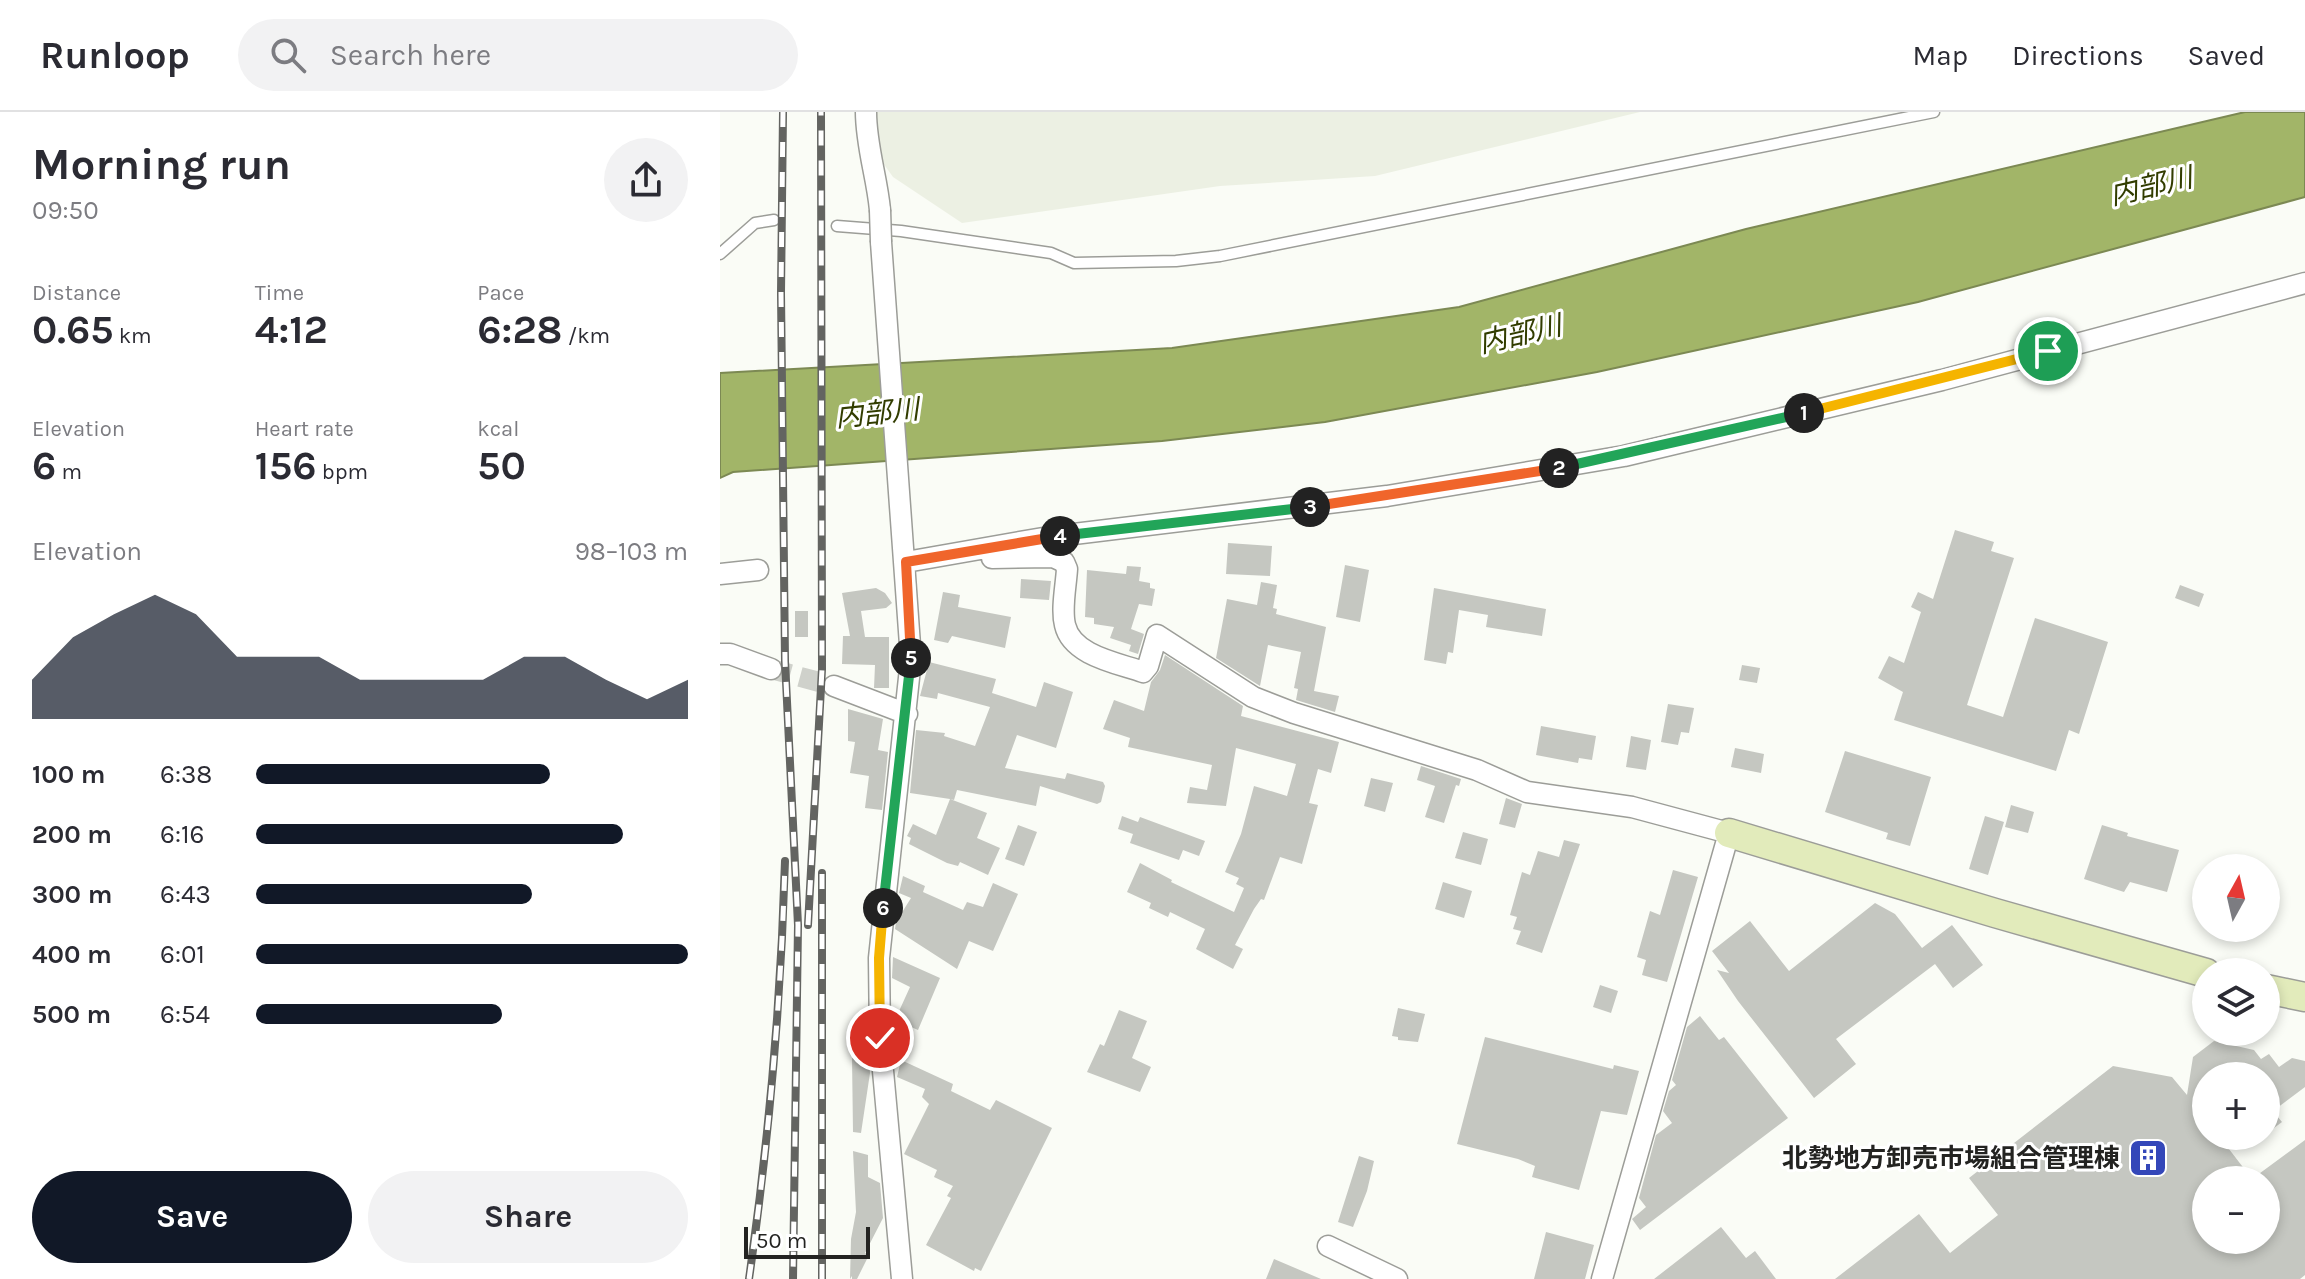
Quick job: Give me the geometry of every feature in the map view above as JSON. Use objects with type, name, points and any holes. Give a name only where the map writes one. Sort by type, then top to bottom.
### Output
[{"type":"street","points":[[866,112],[866,136],[880,210],[911,659],[879,958],[880,1038],[902,1279]]},
{"type":"street","points":[[906,562],[1049,537],[1387,496],[1624,456],[1942,380],[2305,283]]},
{"type":"street","points":[[941,556],[965,559],[1053,557],[1064,562],[1067,569],[1065,624],[1072,641],[1089,652],[1143,672],[1148,666],[1157,635],[1253,697],[1294,713],[1477,770],[1527,792],[1632,807],[2192,969]]},
{"type":"street","points":[[720,574],[758,570]]},
{"type":"street","points":[[720,654],[730,654],[771,669]]},
{"type":"street","points":[[834,686],[907,714]]},
{"type":"street","points":[[1602,1279],[1729,833]]},
{"type":"street","points":[[2280,992],[2305,997]]},
{"type":"street","points":[[1328,1246],[1397,1279]]},
{"type":"lane","points":[[837,226],[901,231],[1051,253],[1074,263],[1176,261],[1220,256],[1934,112]]},
{"type":"lane","points":[[720,254],[755,223],[774,220]]},
{"type":"shaded area","points":[[876,112],[1640,112],[1375,176],[1220,186],[962,223],[893,177],[883,163],[879,149]]},
{"type":"water","name":"内部川","points":[[2245,112],[2305,112],[2305,197],[1918,302],[1597,372],[1325,422],[1162,441],[733,472],[720,478],[720,373],[1172,348],[1459,307],[1746,229]]},
{"type":"building","points":[[1955,530],[1994,542],[1991,551],[2014,558],[1967,705],[2003,717],[2035,618],[2108,642],[2079,734],[2069,730],[2056,771],[1894,720],[1903,692],[1878,678],[1889,656],[1904,663],[1921,612],[1911,607],[1918,592],[1933,599]]},
{"type":"building","points":[[1228,543],[1272,546],[1270,576],[1226,574]]},
{"type":"building","points":[[1345,565],[1369,570],[1360,622],[1336,617]]},
{"type":"building","points":[[1127,566],[1141,567],[1139,581],[1150,583],[1150,588],[1155,589],[1152,606],[1139,604],[1131,629],[1144,634],[1138,654],[1129,651],[1131,645],[1110,638],[1114,627],[1094,624],[1094,618],[1085,617],[1087,570],[1126,574]]},
{"type":"building","points":[[1021,579],[1051,581],[1049,600],[1020,598]]},
{"type":"building","points":[[1261,582],[1277,585],[1273,608],[1277,609],[1276,614],[1326,627],[1314,691],[1339,696],[1335,712],[1296,700],[1298,689],[1294,688],[1301,652],[1268,645],[1260,686],[1216,658],[1227,599],[1257,605]]},
{"type":"building","points":[[2180,585],[2204,594],[2199,607],[2175,598]]},
{"type":"building","points":[[876,588],[885,593],[892,603],[886,608],[861,611],[865,637],[889,637],[889,688],[874,688],[875,665],[842,664],[843,636],[850,636],[842,593]]},
{"type":"building","points":[[1434,588],[1546,609],[1542,636],[1486,627],[1488,615],[1459,610],[1453,653],[1448,652],[1446,664],[1424,660]]},
{"type":"building","points":[[943,592],[960,595],[958,607],[1011,617],[1005,648],[952,636],[948,643],[934,640]]},
{"type":"building","points":[[795,611],[808,611],[808,637],[795,637]]},
{"type":"building","points":[[1165,655],[1243,706],[1241,716],[1339,742],[1331,773],[1318,769],[1309,803],[1318,805],[1302,864],[1280,857],[1264,900],[1261,899],[1254,909],[1235,945],[1243,949],[1233,969],[1196,949],[1205,929],[1170,912],[1168,917],[1149,908],[1151,903],[1127,892],[1140,863],[1171,882],[1234,912],[1244,888],[1236,884],[1239,878],[1225,872],[1241,834],[1254,786],[1287,796],[1296,764],[1236,748],[1226,806],[1187,803],[1190,787],[1207,790],[1212,765],[1128,747],[1130,738],[1103,729],[1114,700],[1144,711],[1151,682],[1160,670]]},
{"type":"building","points":[[929,662],[996,679],[992,693],[1036,707],[1044,682],[1073,692],[1056,748],[1017,735],[1005,768],[1065,779],[1067,773],[1103,782],[1101,802],[1097,804],[1040,786],[1036,806],[957,790],[954,800],[910,793],[916,730],[945,733],[944,736],[975,746],[990,707],[938,693],[937,699],[920,696]]},
{"type":"building","points":[[1742,665],[1760,668],[1757,683],[1739,680]]},
{"type":"building","points":[[1668,704],[1694,708],[1689,733],[1681,732],[1678,745],[1661,742]]},
{"type":"building","points":[[848,709],[883,719],[878,750],[888,752],[882,810],[865,808],[869,776],[850,773],[855,742],[848,741]]},
{"type":"building","points":[[1541,726],[1596,736],[1592,760],[1579,758],[1578,763],[1536,755]]},
{"type":"building","points":[[1631,736],[1651,740],[1646,770],[1626,767]]},
{"type":"building","points":[[1735,748],[1764,754],[1761,773],[1731,767]]},
{"type":"building","points":[[1845,751],[1931,777],[1910,846],[1886,839],[1888,833],[1825,812]]},
{"type":"building","points":[[1421,766],[1461,779],[1459,786],[1456,785],[1444,823],[1425,817],[1435,786],[1417,780]]},
{"type":"building","points":[[1371,778],[1393,783],[1385,812],[1364,806]]},
{"type":"building","points":[[1506,798],[1522,804],[1515,828],[1499,824]]},
{"type":"building","points":[[950,799],[987,813],[977,838],[1000,848],[988,875],[960,862],[958,866],[947,863],[909,844],[911,838],[907,836],[913,824],[936,835]]},
{"type":"building","points":[[2011,805],[2034,812],[2028,833],[2005,827]]},
{"type":"building","points":[[1122,816],[1138,822],[1140,817],[1205,841],[1199,856],[1183,850],[1179,860],[1130,843],[1133,834],[1118,829]]},
{"type":"building","points":[[1985,816],[2004,822],[1988,875],[1969,869]]},
{"type":"building","points":[[1018,825],[1037,832],[1024,866],[1005,859]]},
{"type":"building","points":[[2102,825],[2128,833],[2127,836],[2179,850],[2167,892],[2130,882],[2124,892],[2084,879]]},
{"type":"building","points":[[1463,832],[1488,839],[1481,865],[1455,858]]},
{"type":"building","points":[[1564,840],[1580,844],[1542,953],[1516,944],[1521,931],[1513,929],[1517,917],[1510,915],[1522,872],[1530,875],[1538,851],[1559,857]]},
{"type":"building","points":[[1673,870],[1698,877],[1667,982],[1642,975],[1646,960],[1637,957],[1650,911],[1660,915]]},
{"type":"building","points":[[903,876],[925,886],[923,892],[963,910],[967,902],[983,907],[993,883],[1018,894],[993,951],[969,941],[957,969],[895,929],[911,898],[899,893]]},
{"type":"building","points":[[1443,882],[1472,891],[1464,918],[1435,909]]},
{"type":"building","points":[[1875,903],[1895,914],[1922,948],[1952,925],[1983,965],[1953,988],[1935,964],[1836,1039],[1856,1064],[1814,1098],[1738,1001],[1717,970],[1729,973],[1712,951],[1750,921],[1789,971]]},
{"type":"building","points":[[893,957],[940,978],[918,1030],[895,1020],[910,987],[892,978]]},
{"type":"building","points":[[1600,985],[1618,991],[1611,1013],[1593,1007]]},
{"type":"building","points":[[1398,1008],[1425,1014],[1418,1042],[1398,1040],[1398,1037],[1392,1036]]},
{"type":"building","points":[[1119,1010],[1147,1021],[1132,1058],[1151,1067],[1140,1092],[1087,1072],[1100,1044],[1104,1046]]},
{"type":"building","points":[[1700,1016],[1719,1040],[1724,1037],[1788,1118],[1640,1230],[1632,1219],[1646,1207],[1639,1198],[1656,1135],[1672,1123],[1663,1111],[1669,1091],[1676,1085],[1672,1080],[1687,1027]]},
{"type":"building","points":[[1485,1037],[1613,1069],[1614,1065],[1639,1071],[1627,1115],[1601,1111],[1579,1190],[1532,1177],[1535,1166],[1518,1159],[1457,1144]]},
{"type":"building","points":[[860,1042],[867,1043],[870,1073],[861,1133],[853,1132],[852,1058],[855,1059]]},
{"type":"building","name":"北勢地方卸売市場組合管理棟","points":[[2207,1046],[2236,1046],[2254,1050],[2261,1059],[2269,1054],[2275,1062],[2192,1062],[2193,1057]]},
{"type":"building","name":"北勢地方卸売市場組合管理棟","points":[[2292,1058],[2305,1061],[2305,1087],[2280,1106],[2280,1066]]},
{"type":"building","points":[[901,1060],[953,1084],[951,1091],[990,1110],[996,1100],[1052,1128],[981,1271],[975,1268],[974,1271],[926,1245],[951,1198],[947,1196],[953,1186],[934,1177],[937,1170],[904,1154],[929,1104],[922,1097],[925,1089],[897,1077]]},
{"type":"building","name":"北勢地方卸売市場組合管理棟","points":[[2192,1063],[2192,1150],[2230,1150],[2242,1166],[2192,1166],[2192,1254],[2280,1254],[2280,1166],[2270,1166],[2305,1140],[2305,1275],[2300,1279],[1835,1279],[1919,1214],[1950,1253],[1998,1215],[1969,1178],[2113,1066],[2172,1077],[2187,1095]]},
{"type":"building","points":[[853,1151],[868,1155],[868,1177],[880,1183],[883,1218],[865,1253],[869,1255],[857,1279],[852,1279],[852,1276],[850,1279],[851,1239],[856,1212]]},
{"type":"building","points":[[1359,1156],[1374,1161],[1367,1191],[1353,1227],[1338,1222]]},
{"type":"building","points":[[1721,1227],[1746,1258],[1755,1251],[1776,1279],[1654,1279]]},
{"type":"building","points":[[1546,1232],[1594,1245],[1585,1279],[1534,1279]]},
{"type":"building","points":[[1274,1259],[1321,1279],[1266,1279]]},
{"type":"tunnel","points":[[771,669],[834,686]]},
{"type":"railway","points":[[783,112],[781,293],[785,661],[798,925],[793,1279]]},
{"type":"railway","points":[[808,925],[822,669],[821,112]]},
{"type":"railway","points":[[749,1279],[773,1070],[785,861]]},
{"type":"railway","points":[[822,873],[822,1279]]},
{"type":"place","name":"北勢地方卸売市場組合管理棟","points":[[2148,1158]]},
{"type":"route","points":[[880,1038],[879,958],[911,659],[906,562],[1049,537],[1231,517],[1551,470],[1769,422],[2048,351]]}]
